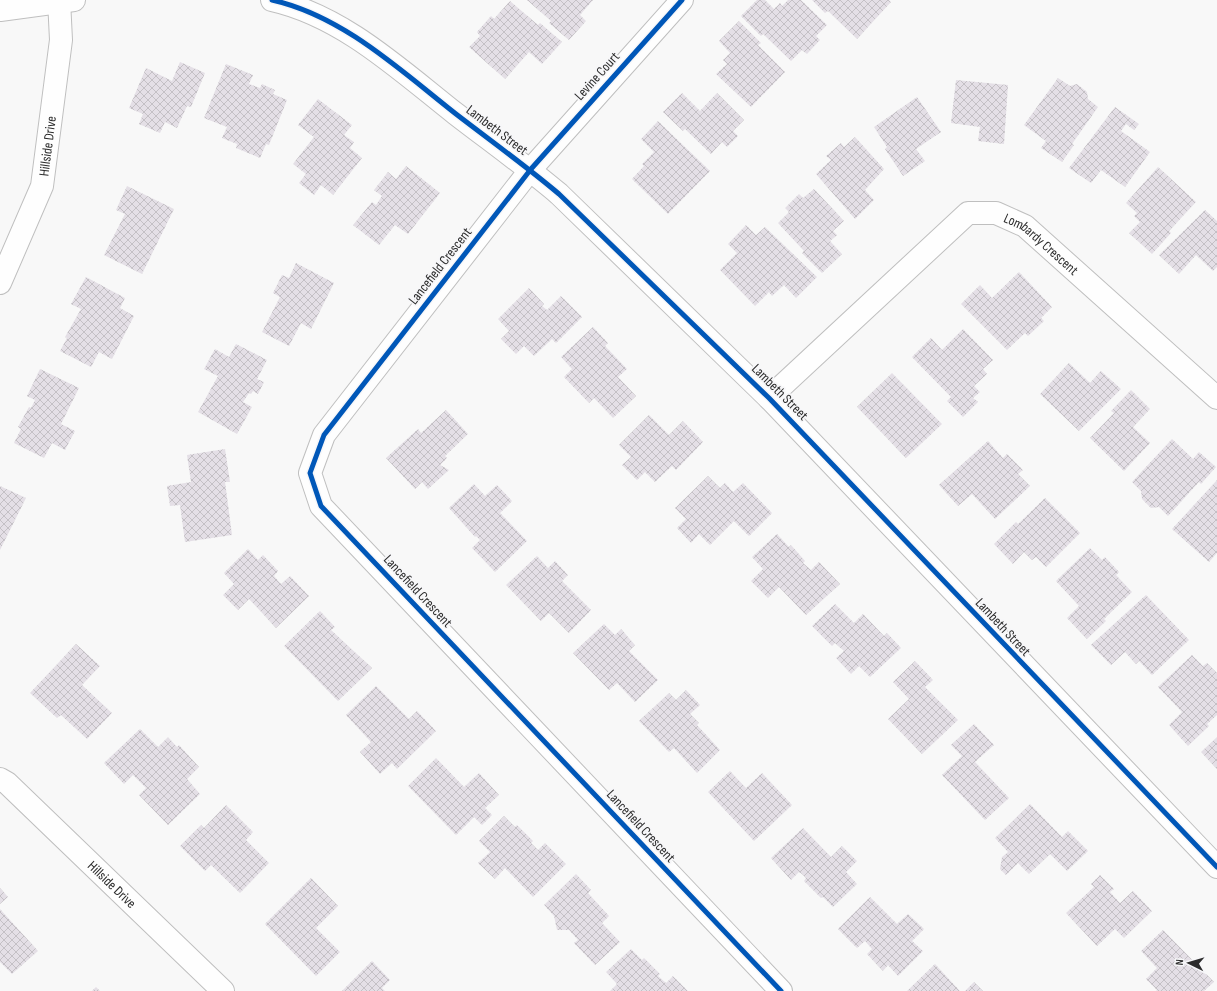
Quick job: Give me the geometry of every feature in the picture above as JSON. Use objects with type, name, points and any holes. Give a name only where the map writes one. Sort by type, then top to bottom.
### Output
[{"type":"street","name":"Lambeth Street","points":[[272,0],[329,21],[372,48],[500,148],[531,169],[560,194],[769,398],[1217,867]]},
{"type":"street","name":"Levine Court","points":[[531,169],[682,0]]},
{"type":"street","points":[[0,10],[64,1]]},
{"type":"street","name":"Hillside Drive","points":[[0,283],[42,186],[61,40],[64,1]]},
{"type":"street","name":"Lancefield Crescent","points":[[531,169],[324,435],[310,473],[321,506],[781,991]]},
{"type":"street","name":"Lombardy Crescent","points":[[769,398],[968,213],[996,213],[1025,226],[1217,398]]},
{"type":"street","name":"Hillside Drive","points":[[0,779],[7,783],[223,991]]},
{"type":"building","points":[[527,0],[593,0],[580,15],[586,21],[569,40],[549,23],[551,21]]},
{"type":"building","points":[[757,0],[765,0],[774,9],[780,3],[782,6],[788,0],[801,0],[827,25],[816,36],[820,40],[807,54],[802,50],[791,61],[763,34],[761,36],[741,16]]},
{"type":"building","points":[[812,0],[889,0],[891,2],[857,39],[828,11],[825,13]]},
{"type":"building","points":[[510,1],[538,25],[540,23],[562,42],[542,64],[529,52],[505,79],[469,47],[480,36],[477,32],[491,16],[494,19]]},
{"type":"building","points":[[739,21],[761,43],[758,45],[785,72],[751,107],[716,74],[727,64],[723,60],[730,53],[719,41]]},
{"type":"building","points":[[180,62],[205,73],[191,107],[187,106],[177,128],[165,122],[160,133],[139,124],[143,114],[129,108],[146,68],[172,81]]},
{"type":"building","points":[[226,64],[253,75],[249,84],[260,88],[262,84],[275,90],[273,94],[287,100],[269,145],[266,144],[260,158],[236,148],[237,144],[222,138],[227,127],[204,118]]},
{"type":"building","points":[[1058,78],[1070,86],[1077,84],[1087,92],[1088,99],[1098,107],[1072,144],[1074,145],[1062,162],[1041,148],[1046,141],[1024,125]]},
{"type":"building","points":[[956,80],[1008,85],[1004,144],[978,141],[980,127],[951,123]]},
{"type":"building","points":[[682,93],[700,111],[717,93],[744,120],[733,131],[738,136],[727,147],[722,142],[711,154],[685,129],[683,131],[663,112]]},
{"type":"building","points":[[917,97],[941,132],[916,149],[925,161],[903,176],[885,149],[887,147],[874,127]]},
{"type":"building","points":[[318,99],[352,125],[344,135],[354,142],[350,148],[362,158],[333,195],[321,185],[314,195],[299,183],[306,174],[293,164],[314,137],[298,125]]},
{"type":"building","points":[[1115,107],[1139,124],[1134,130],[1126,124],[1121,131],[1150,152],[1125,187],[1101,170],[1091,183],[1069,168]]},
{"type":"building","points":[[658,121],[710,171],[668,214],[632,179],[644,166],[642,164],[654,152],[641,139]]},
{"type":"building","points":[[855,137],[884,169],[865,190],[874,200],[855,219],[816,174],[831,160],[826,156],[841,143],[844,147]]},
{"type":"building","points":[[406,166],[440,193],[408,234],[395,225],[379,245],[353,225],[372,202],[376,205],[382,196],[374,190],[388,172],[396,179]]},
{"type":"building","points":[[1158,167],[1196,202],[1169,231],[1171,233],[1152,254],[1129,233],[1140,222],[1134,216],[1137,213],[1126,203]]},
{"type":"building","points":[[127,186],[174,209],[142,274],[104,255],[125,214],[116,210]]},
{"type":"building","points":[[814,189],[844,221],[833,231],[837,235],[830,241],[842,254],[822,273],[802,253],[804,251],[778,223],[789,212],[785,208],[799,194],[803,198]]},
{"type":"building","points":[[1205,210],[1217,221],[1217,267],[1213,271],[1196,255],[1179,274],[1159,255]]},
{"type":"building","points":[[746,225],[756,235],[765,227],[817,277],[796,298],[784,285],[772,296],[769,292],[755,306],[720,270],[737,253],[728,244]]},
{"type":"building","points":[[296,263],[334,283],[311,329],[301,323],[289,346],[262,332],[280,297],[273,293],[282,275],[289,278]]},
{"type":"building","points":[[1019,272],[1052,307],[1041,318],[1044,321],[1028,336],[1025,333],[1007,350],[961,304],[980,285],[992,298]]},
{"type":"building","points":[[86,277],[125,298],[120,308],[134,316],[112,359],[99,352],[91,367],[60,351],[67,338],[65,337],[81,309],[71,304]]},
{"type":"building","points":[[529,288],[544,304],[542,306],[547,310],[561,296],[582,317],[556,343],[552,339],[534,356],[524,346],[516,354],[501,339],[509,331],[498,319]]},
{"type":"building","points":[[593,327],[608,343],[605,346],[627,369],[618,377],[636,396],[613,418],[594,398],[589,403],[564,377],[572,369],[561,357]]},
{"type":"building","points":[[963,329],[993,360],[983,369],[987,374],[974,386],[980,392],[973,398],[978,402],[963,417],[947,401],[951,397],[912,357],[931,338],[942,350]]},
{"type":"building","points":[[236,344],[267,360],[257,379],[264,382],[258,394],[253,391],[251,394],[249,393],[243,402],[252,407],[237,434],[198,412],[218,376],[204,369],[215,349],[229,357]]},
{"type":"building","points":[[1069,363],[1090,383],[1101,371],[1121,389],[1079,431],[1040,394]]},
{"type":"building","points":[[40,369],[79,388],[61,424],[75,431],[65,450],[52,443],[44,458],[14,443],[21,429],[18,427],[29,407],[31,408],[35,400],[27,396]]},
{"type":"building","points":[[892,373],[942,424],[906,458],[857,407]]},
{"type":"building","points":[[1131,390],[1150,409],[1133,427],[1150,443],[1124,471],[1090,438],[1114,413],[1111,411]]},
{"type":"building","points":[[446,410],[468,434],[445,456],[447,458],[440,465],[449,470],[428,489],[422,482],[415,489],[386,458],[418,429],[421,433]]},
{"type":"building","points":[[649,415],[669,435],[683,421],[703,442],[676,470],[672,466],[655,482],[645,472],[637,480],[622,465],[631,457],[619,445]]},
{"type":"building","points":[[1172,439],[1193,459],[1199,452],[1216,467],[1201,484],[1199,482],[1168,516],[1159,507],[1151,508],[1142,499],[1141,491],[1132,482]]},
{"type":"building","points":[[988,441],[1003,458],[1007,454],[1023,470],[1018,474],[1030,486],[995,519],[972,494],[958,506],[939,485]]},
{"type":"building","points":[[225,449],[230,482],[225,482],[232,535],[185,542],[180,505],[170,506],[167,486],[191,482],[187,455]]},
{"type":"building","points":[[708,476],[720,488],[725,483],[733,492],[743,483],[772,513],[749,536],[734,521],[710,545],[699,534],[691,543],[677,528],[686,519],[675,508]]},
{"type":"building","points":[[1217,480],[1217,553],[1209,562],[1172,529]]},
{"type":"building","points":[[474,484],[485,496],[497,485],[512,501],[500,513],[527,541],[495,572],[472,548],[480,540],[476,536],[475,537],[449,508]]},
{"type":"building","points":[[0,486],[26,498],[0,550]]},
{"type":"building","points":[[1045,498],[1080,533],[1046,567],[1036,557],[1032,560],[1024,552],[1013,564],[994,544],[1016,522],[1018,524]]},
{"type":"building","points":[[777,534],[789,547],[791,545],[805,561],[803,563],[811,570],[819,562],[840,584],[806,615],[779,587],[768,598],[751,581],[763,569],[752,557]]},
{"type":"building","points":[[1090,548],[1102,560],[1105,557],[1119,572],[1116,575],[1132,592],[1104,619],[1106,621],[1087,639],[1067,618],[1079,606],[1056,581]]},
{"type":"building","points":[[248,549],[258,560],[263,555],[278,571],[274,576],[281,584],[290,576],[309,596],[276,628],[249,599],[238,610],[223,595],[234,584],[224,573]]},
{"type":"building","points":[[537,556],[548,568],[555,561],[568,575],[562,581],[591,610],[569,633],[549,613],[541,621],[506,585]]},
{"type":"building","points":[[1146,595],[1189,640],[1152,675],[1139,661],[1136,664],[1125,652],[1111,665],[1091,645]]},
{"type":"building","points":[[835,604],[854,623],[863,614],[884,636],[887,633],[901,648],[870,677],[859,666],[851,674],[836,658],[844,651],[835,643],[832,646],[812,626]]},
{"type":"building","points":[[320,611],[335,627],[331,630],[372,668],[338,701],[284,646]]},
{"type":"building","points":[[604,624],[615,635],[621,629],[635,645],[629,651],[658,680],[635,702],[617,683],[609,690],[573,653]]},
{"type":"building","points":[[76,644],[100,666],[82,685],[112,713],[87,739],[61,715],[57,718],[30,693]]},
{"type":"building","points":[[1192,655],[1203,666],[1207,663],[1217,673],[1217,715],[1207,724],[1209,726],[1188,746],[1169,725],[1182,712],[1158,687]]},
{"type":"building","points":[[915,661],[933,680],[925,687],[958,720],[922,754],[888,719],[909,699],[893,682]]},
{"type":"building","points":[[376,686],[409,719],[417,711],[436,731],[397,769],[392,763],[380,774],[360,752],[371,742],[346,715]]},
{"type":"building","points":[[686,690],[700,705],[690,714],[699,723],[697,725],[720,750],[697,773],[674,748],[669,752],[639,721],[669,693],[676,700]]},
{"type":"building","points":[[974,724],[994,745],[975,762],[1009,798],[985,820],[942,775],[962,756],[951,745]]},
{"type":"building","points":[[140,729],[158,747],[168,737],[177,747],[179,745],[199,767],[187,779],[200,794],[168,825],[139,795],[146,788],[133,775],[124,784],[104,763]]},
{"type":"building","points":[[1217,737],[1217,769],[1201,752]]},
{"type":"building","points":[[436,758],[464,787],[479,773],[499,795],[485,808],[492,815],[482,825],[474,817],[456,835],[408,786]]},
{"type":"building","points":[[730,771],[746,788],[762,773],[792,805],[754,841],[708,792]]},
{"type":"building","points":[[1030,804],[1062,837],[1068,831],[1088,851],[1067,871],[1050,854],[1029,874],[1018,863],[1006,875],[1000,869],[1002,857],[1008,852],[995,838]]},
{"type":"building","points":[[226,805],[253,832],[246,840],[269,863],[240,893],[211,865],[205,871],[180,846],[201,825],[204,828]]},
{"type":"building","points":[[504,816],[515,827],[517,825],[533,841],[531,843],[538,850],[545,843],[566,864],[533,897],[505,868],[495,879],[478,863],[490,852],[479,841]]},
{"type":"building","points":[[803,828],[831,857],[842,846],[857,861],[846,872],[857,884],[833,907],[823,897],[821,898],[804,881],[806,878],[802,874],[799,872],[791,880],[771,858]]},
{"type":"building","points":[[576,874],[591,890],[588,893],[609,916],[602,923],[620,942],[595,965],[574,943],[578,940],[569,930],[557,930],[554,916],[544,905]]},
{"type":"building","points":[[1100,875],[1114,889],[1110,892],[1120,903],[1133,891],[1152,911],[1124,938],[1115,929],[1097,946],[1066,913],[1094,887],[1091,884]]},
{"type":"building","points":[[311,878],[338,906],[316,928],[340,952],[316,976],[265,924]]},
{"type":"building","points":[[0,888],[8,897],[0,904]]},
{"type":"building","points":[[870,897],[897,924],[908,914],[924,929],[912,941],[923,951],[898,976],[888,965],[883,971],[867,954],[872,949],[865,941],[857,948],[838,929]]},
{"type":"building","points":[[0,909],[38,951],[12,974],[0,962]]},
{"type":"building","points":[[1163,930],[1214,982],[1204,991],[1156,991],[1157,990],[1146,979],[1157,968],[1141,951]]},
{"type":"building","points":[[631,949],[642,960],[644,958],[660,974],[658,976],[666,983],[673,976],[688,991],[610,991],[617,984],[606,972]]},
{"type":"building","points":[[372,961],[390,980],[382,988],[385,991],[342,991]]},
{"type":"building","points":[[935,964],[960,991],[907,991]]},
{"type":"building","points":[[974,982],[983,991],[965,991]]},
{"type":"building","points":[[96,987],[100,991],[92,991]]},
{"type":"cycle path","points":[[272,0],[323,18],[370,46],[559,194],[769,398],[1217,867]]},
{"type":"cycle path","points":[[682,0],[531,169],[324,435],[310,473],[321,506],[781,991]]}]
